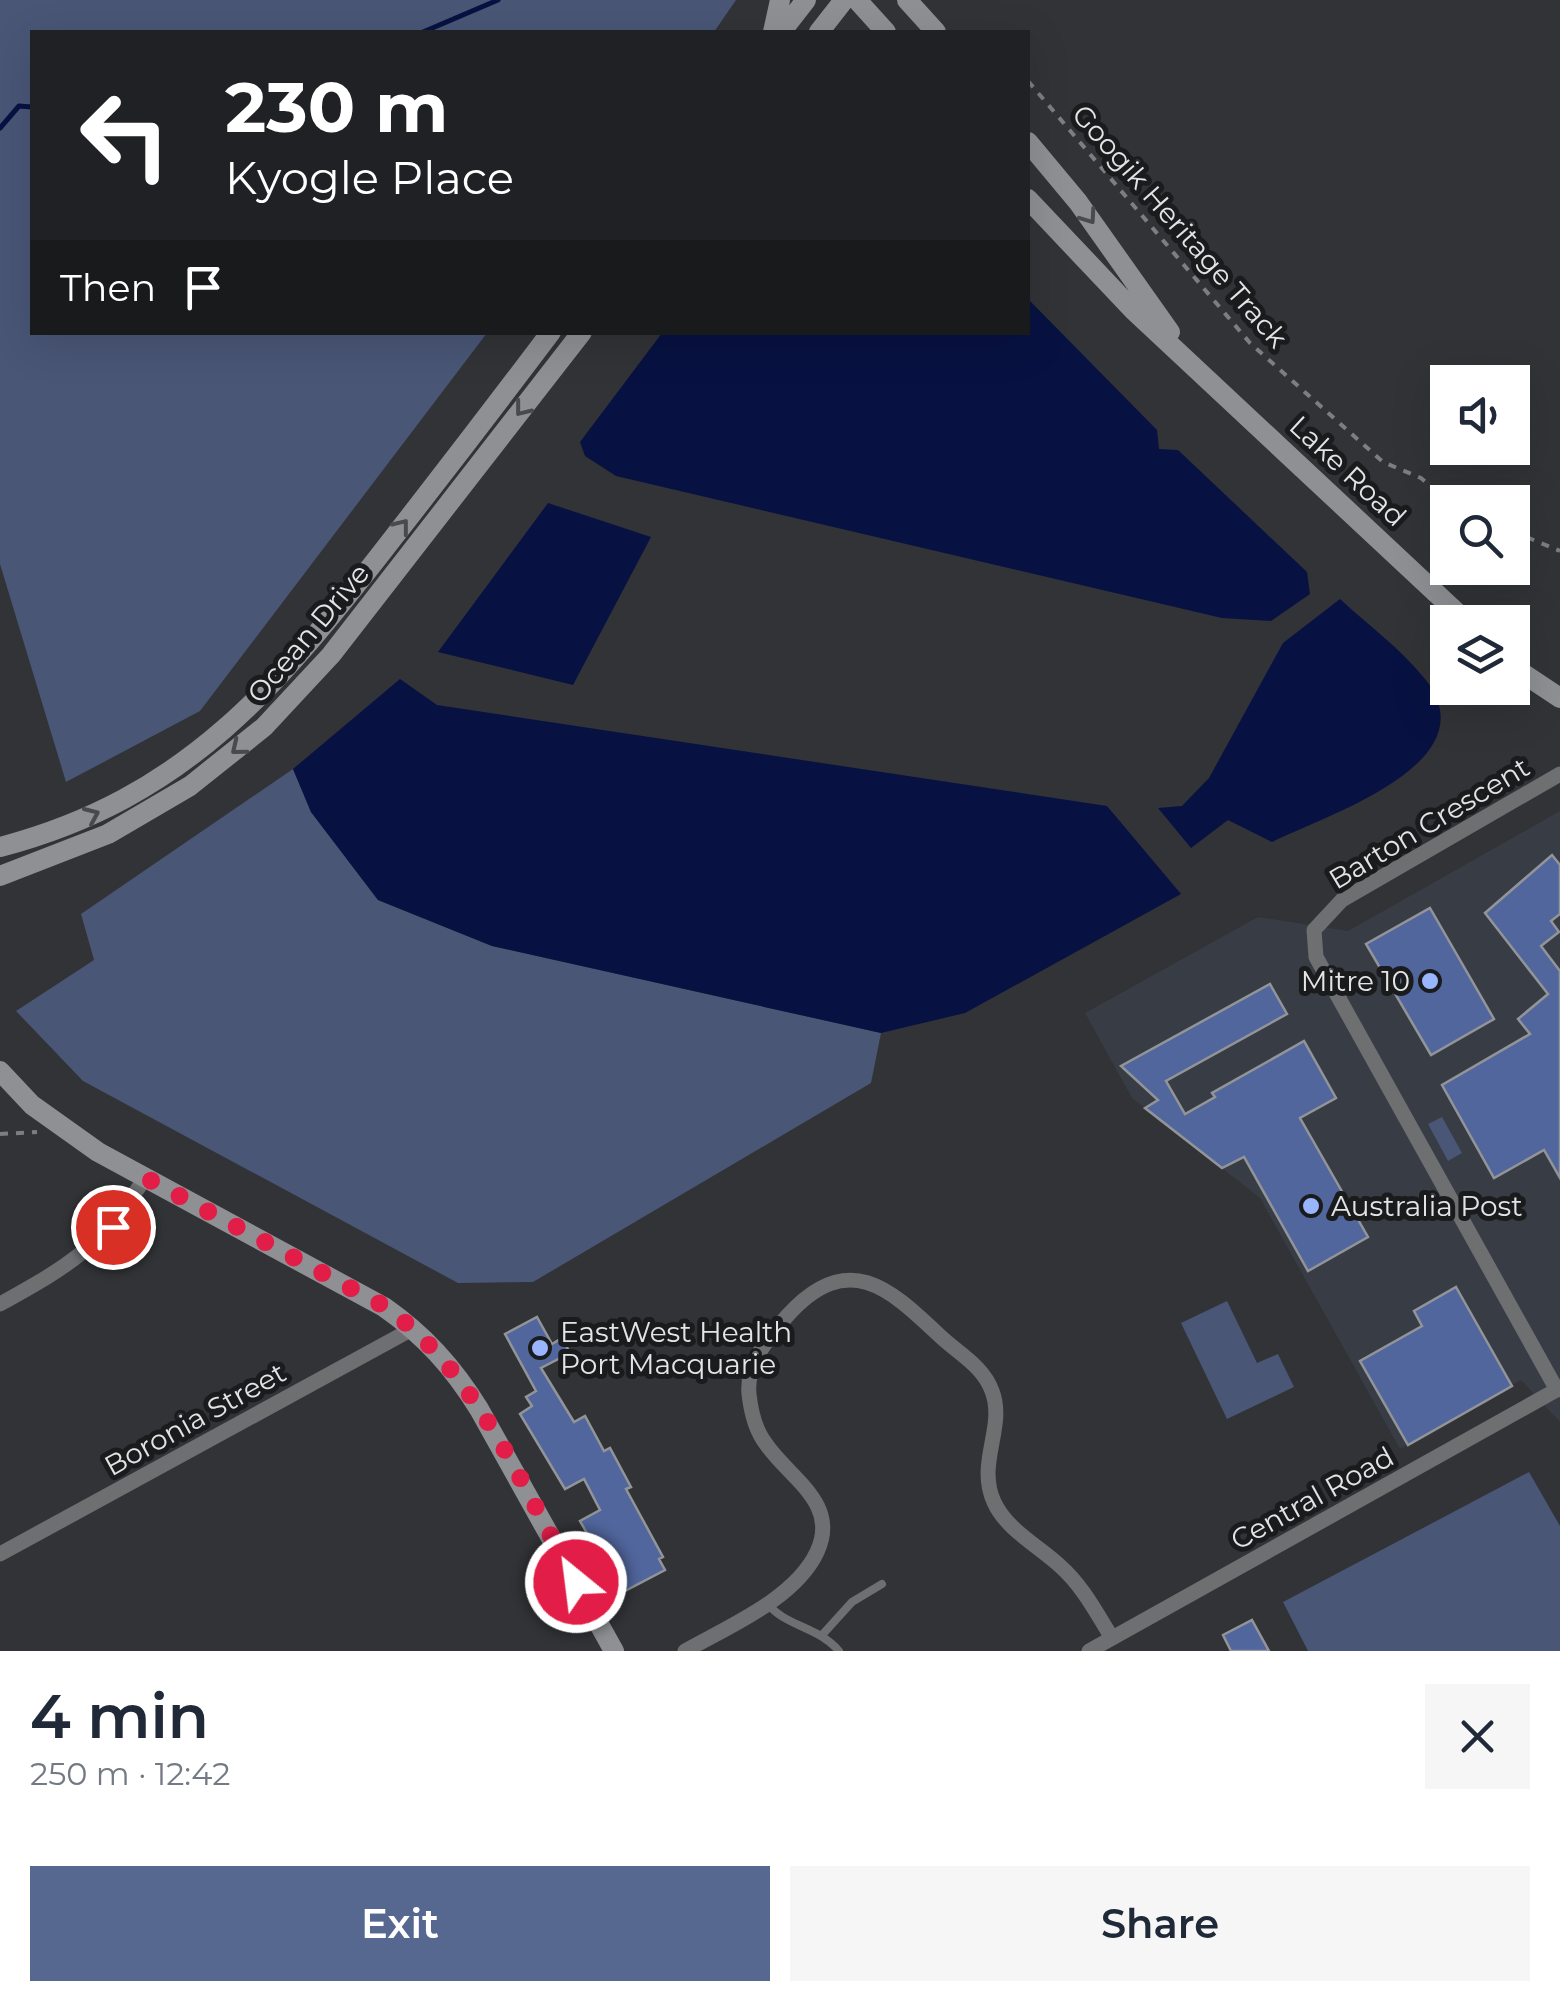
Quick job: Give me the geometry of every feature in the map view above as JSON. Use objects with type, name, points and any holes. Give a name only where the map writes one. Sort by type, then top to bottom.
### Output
[{"type":"main road","points":[[773,30],[780,0]]},
{"type":"main road","points":[[783,30],[806,0]]},
{"type":"main road","points":[[821,30],[844,0]]},
{"type":"main road","points":[[856,0],[884,30]]},
{"type":"main road","points":[[915,5],[934,30]]},
{"type":"main road","name":"Lake Road","points":[[1030,144],[1078,202],[1192,361]]},
{"type":"main road","name":"Lake Road","points":[[1030,201],[1133,310],[1449,605]]},
{"type":"main road","name":"Ocean Drive","points":[[0,847],[94,816],[180,767],[250,708],[317,636],[549,335]]},
{"type":"main road","name":"Ocean Drive","points":[[0,876],[108,834],[190,786],[264,727],[331,655],[580,335]]},
{"type":"main road","points":[[1530,678],[1560,698]]},
{"type":"main road","points":[[0,1071],[64,1130],[384,1306],[414,1328],[460,1378],[614,1651]]},
{"type":"street","name":"Barton Crescent","points":[[1559,1389],[1316,958],[1314,930],[1342,900],[1560,774]]},
{"type":"street","points":[[0,1304],[82,1257],[113,1227],[146,1178]]},
{"type":"street","points":[[684,1651],[766,1602],[817,1553],[822,1518],[807,1487],[764,1443],[756,1426],[748,1386],[764,1345],[808,1295],[852,1281],[872,1283],[894,1292],[984,1374],[998,1412],[986,1459],[995,1505],[1079,1585],[1112,1638]]},
{"type":"street","name":"Boronia Street","points":[[0,1554],[414,1328]]},
{"type":"street","name":"Central Road","points":[[1089,1651],[1559,1389]]},
{"type":"lane","points":[[823,1634],[852,1602],[882,1584]]},
{"type":"lane","points":[[766,1602],[783,1620],[823,1634],[839,1651]]},
{"type":"path","name":"Googik Heritage Track","points":[[1030,82],[1250,343],[1383,462],[1430,486]]},
{"type":"path","points":[[1530,538],[1560,550]]},
{"type":"path","points":[[0,1134],[38,1132]]},
{"type":"shaded area","points":[[0,0],[736,0],[715,30],[30,30],[30,335],[485,335],[200,711],[66,782],[0,564]]},
{"type":"shaded area","points":[[1030,301],[1157,430],[1159,449],[1178,450],[1307,572],[1310,594],[1271,621],[1222,618],[616,476],[585,456],[580,442],[660,335],[1030,335]]},
{"type":"shaded area","points":[[548,503],[651,537],[573,685],[438,652]]},
{"type":"shaded area","points":[[1340,599],[1425,679],[1430,689],[1430,705],[1440,709],[1437,736],[1420,760],[1394,782],[1328,817],[1272,842],[1228,820],[1191,848],[1158,808],[1182,806],[1209,778],[1283,643]]},
{"type":"shaded area","points":[[400,679],[437,705],[1107,806],[1181,894],[965,1013],[881,1033],[492,946],[378,900],[311,812],[293,769]]},
{"type":"shaded area","points":[[293,769],[311,812],[378,900],[492,946],[881,1033],[871,1083],[533,1282],[458,1283],[83,1081],[16,1011],[94,960],[81,914]]},
{"type":"shaded area","points":[[1560,811],[1560,1422],[1521,1380],[1400,1449],[1260,1198],[1132,1098],[1085,1013],[1258,917],[1348,931]]},
{"type":"shaded area","points":[[1442,1117],[1462,1153],[1448,1161],[1428,1124]]},
{"type":"shaded area","points":[[1227,1301],[1257,1363],[1278,1354],[1294,1387],[1227,1419],[1181,1323]]},
{"type":"shaded area","points":[[1529,1472],[1560,1526],[1560,1651],[1308,1651],[1283,1602]]},
{"type":"building","points":[[1552,855],[1560,865],[1560,914],[1551,921],[1559,932],[1541,946],[1560,971],[1560,1178],[1544,1150],[1494,1178],[1442,1085],[1530,1034],[1518,1019],[1548,994],[1485,913]]},
{"type":"building","name":"Mitre 10","points":[[1430,908],[1494,1019],[1431,1055],[1366,944]]},
{"type":"building","points":[[1270,984],[1287,1014],[1166,1081],[1185,1114],[1215,1097],[1212,1093],[1304,1041],[1336,1098],[1300,1118],[1368,1237],[1308,1271],[1244,1157],[1222,1168],[1145,1108],[1158,1100],[1121,1066]]},
{"type":"building","points":[[1456,1287],[1512,1386],[1408,1445],[1360,1361],[1422,1326],[1414,1311]]},
{"type":"building","points":[[537,1317],[552,1344],[562,1338],[570,1353],[541,1368],[574,1422],[585,1416],[604,1451],[610,1448],[631,1487],[626,1489],[663,1557],[659,1559],[665,1570],[621,1593],[580,1521],[600,1510],[584,1479],[565,1489],[520,1414],[532,1406],[526,1397],[536,1391],[505,1334]]},
{"type":"building","points":[[1252,1620],[1269,1651],[1231,1651],[1223,1635]]},
{"type":"waterway","points":[[428,30],[498,0]]},
{"type":"waterway","points":[[0,128],[19,106],[30,107]]},
{"type":"place","name":"Mitre 10","points":[[1430,981]]},
{"type":"place","name":"Australia Post","points":[[1311,1206]]},
{"type":"place","name":"EastWest Health Port Macquarie","points":[[540,1348]]},
{"type":"route","points":[[113,1227],[146,1178],[384,1306],[414,1328],[460,1378],[576,1582]]}]
